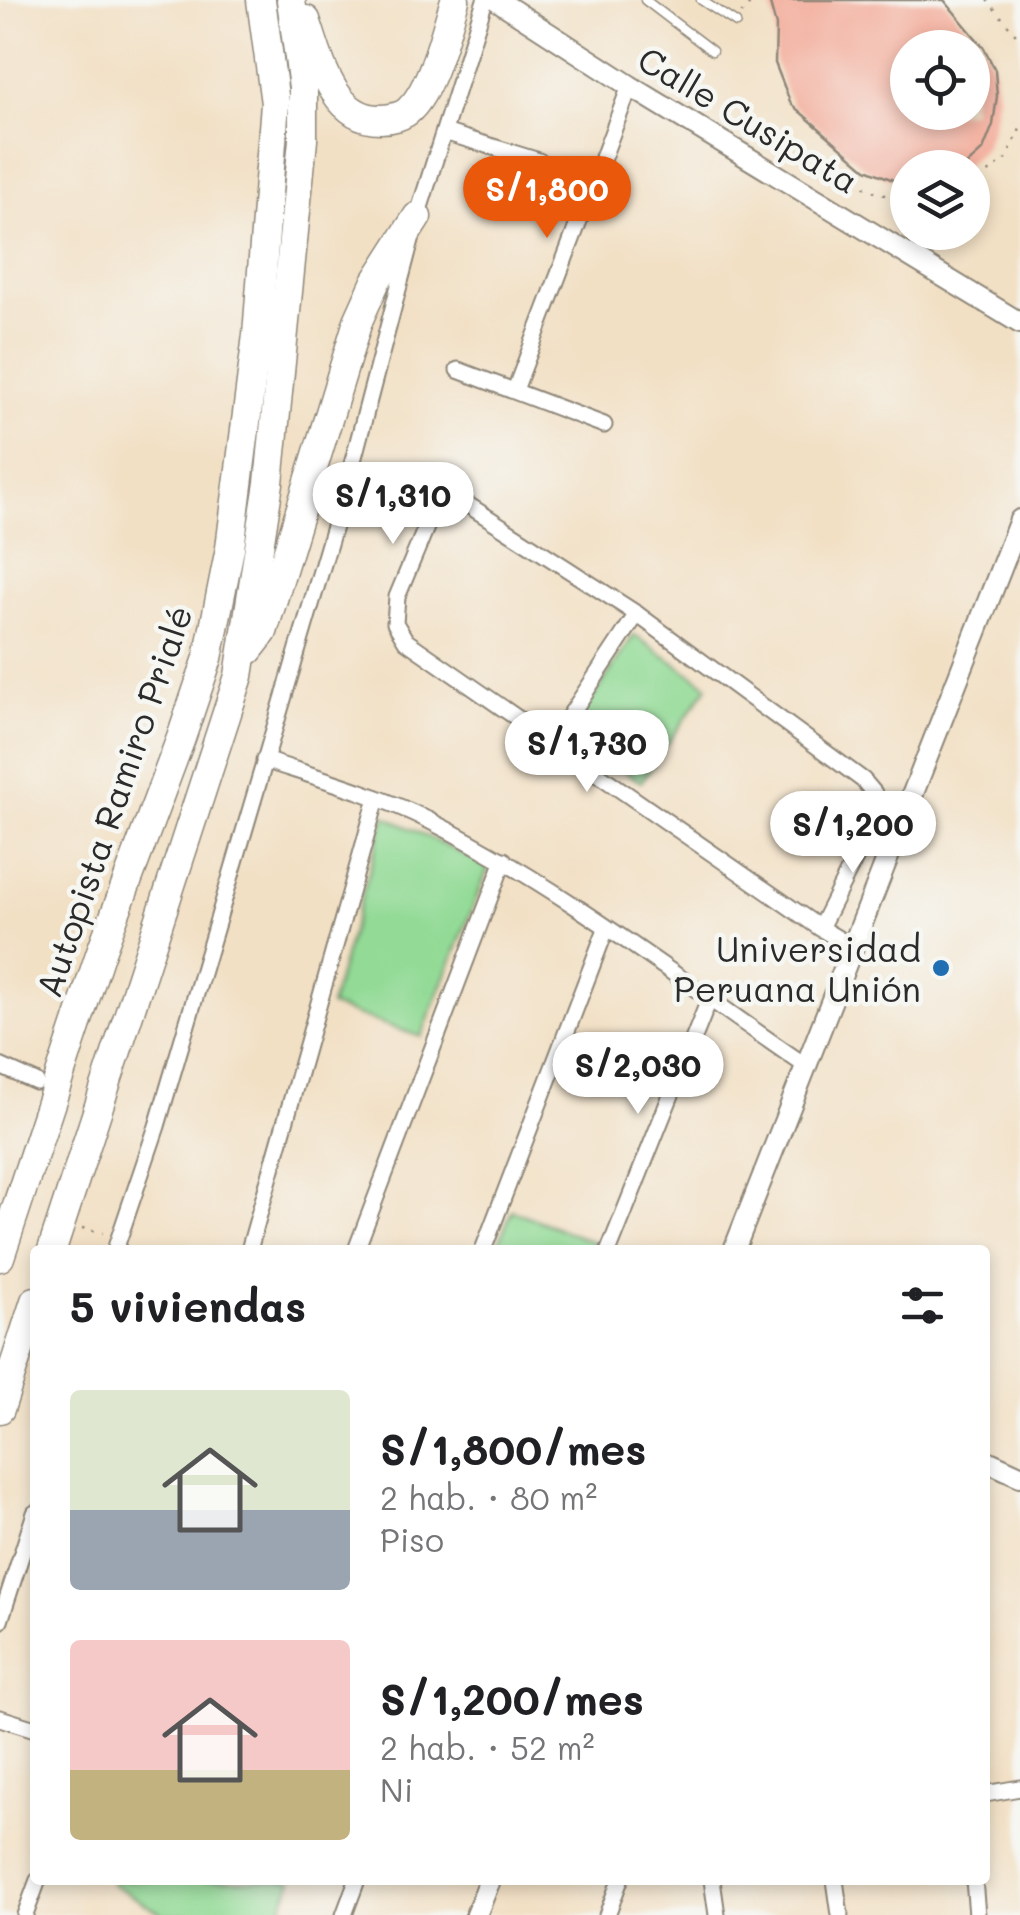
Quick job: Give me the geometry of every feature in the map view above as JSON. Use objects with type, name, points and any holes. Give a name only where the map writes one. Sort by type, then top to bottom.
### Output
[{"type":"highway","name":"Autopista Ramiro Prialé","points":[[0,1257],[100,954],[208,658],[244,450],[275,103],[260,0]]},
{"type":"highway","name":"Autopista Ramiro Prialé","points":[[54,1245],[230,706],[242,658],[269,483],[303,140],[304,87],[294,0]]},
{"type":"highway","points":[[294,0],[331,86],[348,107],[364,117],[381,119],[410,110],[424,86],[455,0]]},
{"type":"highway","points":[[242,658],[263,632],[358,321],[376,281],[417,217]]},
{"type":"highway","points":[[0,1409],[30,1316]]},
{"type":"street","points":[[119,1245],[350,476],[417,217],[485,0]]},
{"type":"street","name":"Calle Cusipata","points":[[497,0],[630,86],[1020,324]]},
{"type":"street","points":[[515,390],[630,86]]},
{"type":"street","points":[[444,132],[538,160]]},
{"type":"street","points":[[458,370],[604,425]]},
{"type":"street","points":[[820,928],[879,811],[874,793],[863,780],[637,614],[464,503],[449,500],[432,513],[396,597],[395,623],[406,641],[820,928],[852,947]]},
{"type":"street","points":[[736,1245],[1020,520]]},
{"type":"street","points":[[552,744],[637,614]]},
{"type":"street","points":[[264,760],[377,798],[504,860],[806,1066]]},
{"type":"street","points":[[250,1245],[377,798]]},
{"type":"street","points":[[358,1245],[504,860]]},
{"type":"street","points":[[485,1245],[606,929]]},
{"type":"street","points":[[611,1245],[709,1000]]},
{"type":"street","points":[[0,1067],[36,1082]]},
{"type":"street","points":[[990,1462],[1020,1476]]},
{"type":"street","points":[[0,1621],[30,1528]]},
{"type":"street","points":[[0,1718],[30,1727]]},
{"type":"street","points":[[990,1793],[1020,1788]]},
{"type":"street","points":[[25,1915],[36,1885]]},
{"type":"street","points":[[344,1915],[355,1885]]},
{"type":"street","points":[[476,1915],[488,1885]]},
{"type":"street","points":[[607,1915],[618,1885]]},
{"type":"street","points":[[713,1885],[717,1915]]},
{"type":"street","points":[[836,1885],[840,1915]]},
{"type":"street","points":[[974,1885],[977,1915]]},
{"type":"lane","points":[[645,0],[712,51]]},
{"type":"lane","points":[[702,0],[736,23]]},
{"type":"path","points":[[988,0],[1020,39]]},
{"type":"path","points":[[990,172],[1006,159],[1020,130]]},
{"type":"path","points":[[854,182],[890,196]]},
{"type":"path","points":[[61,1222],[117,1245]]},
{"type":"green space","points":[[634,635],[708,686],[641,782],[568,736]]},
{"type":"green space","points":[[385,816],[489,867],[421,1037],[330,1006]]},
{"type":"green space","points":[[512,1210],[598,1244],[598,1245],[498,1245]]},
{"type":"green space","points":[[114,1885],[290,1885],[279,1915],[164,1915]]},
{"type":"building","points":[[769,0],[944,0],[969,30],[890,30],[890,130],[990,130],[990,60],[997,96],[993,125],[983,150],[890,150],[890,179],[866,169],[791,104],[775,63],[776,26]]},
{"type":"place","name":"Universidad Peruana Unión","points":[[941,968]]}]
